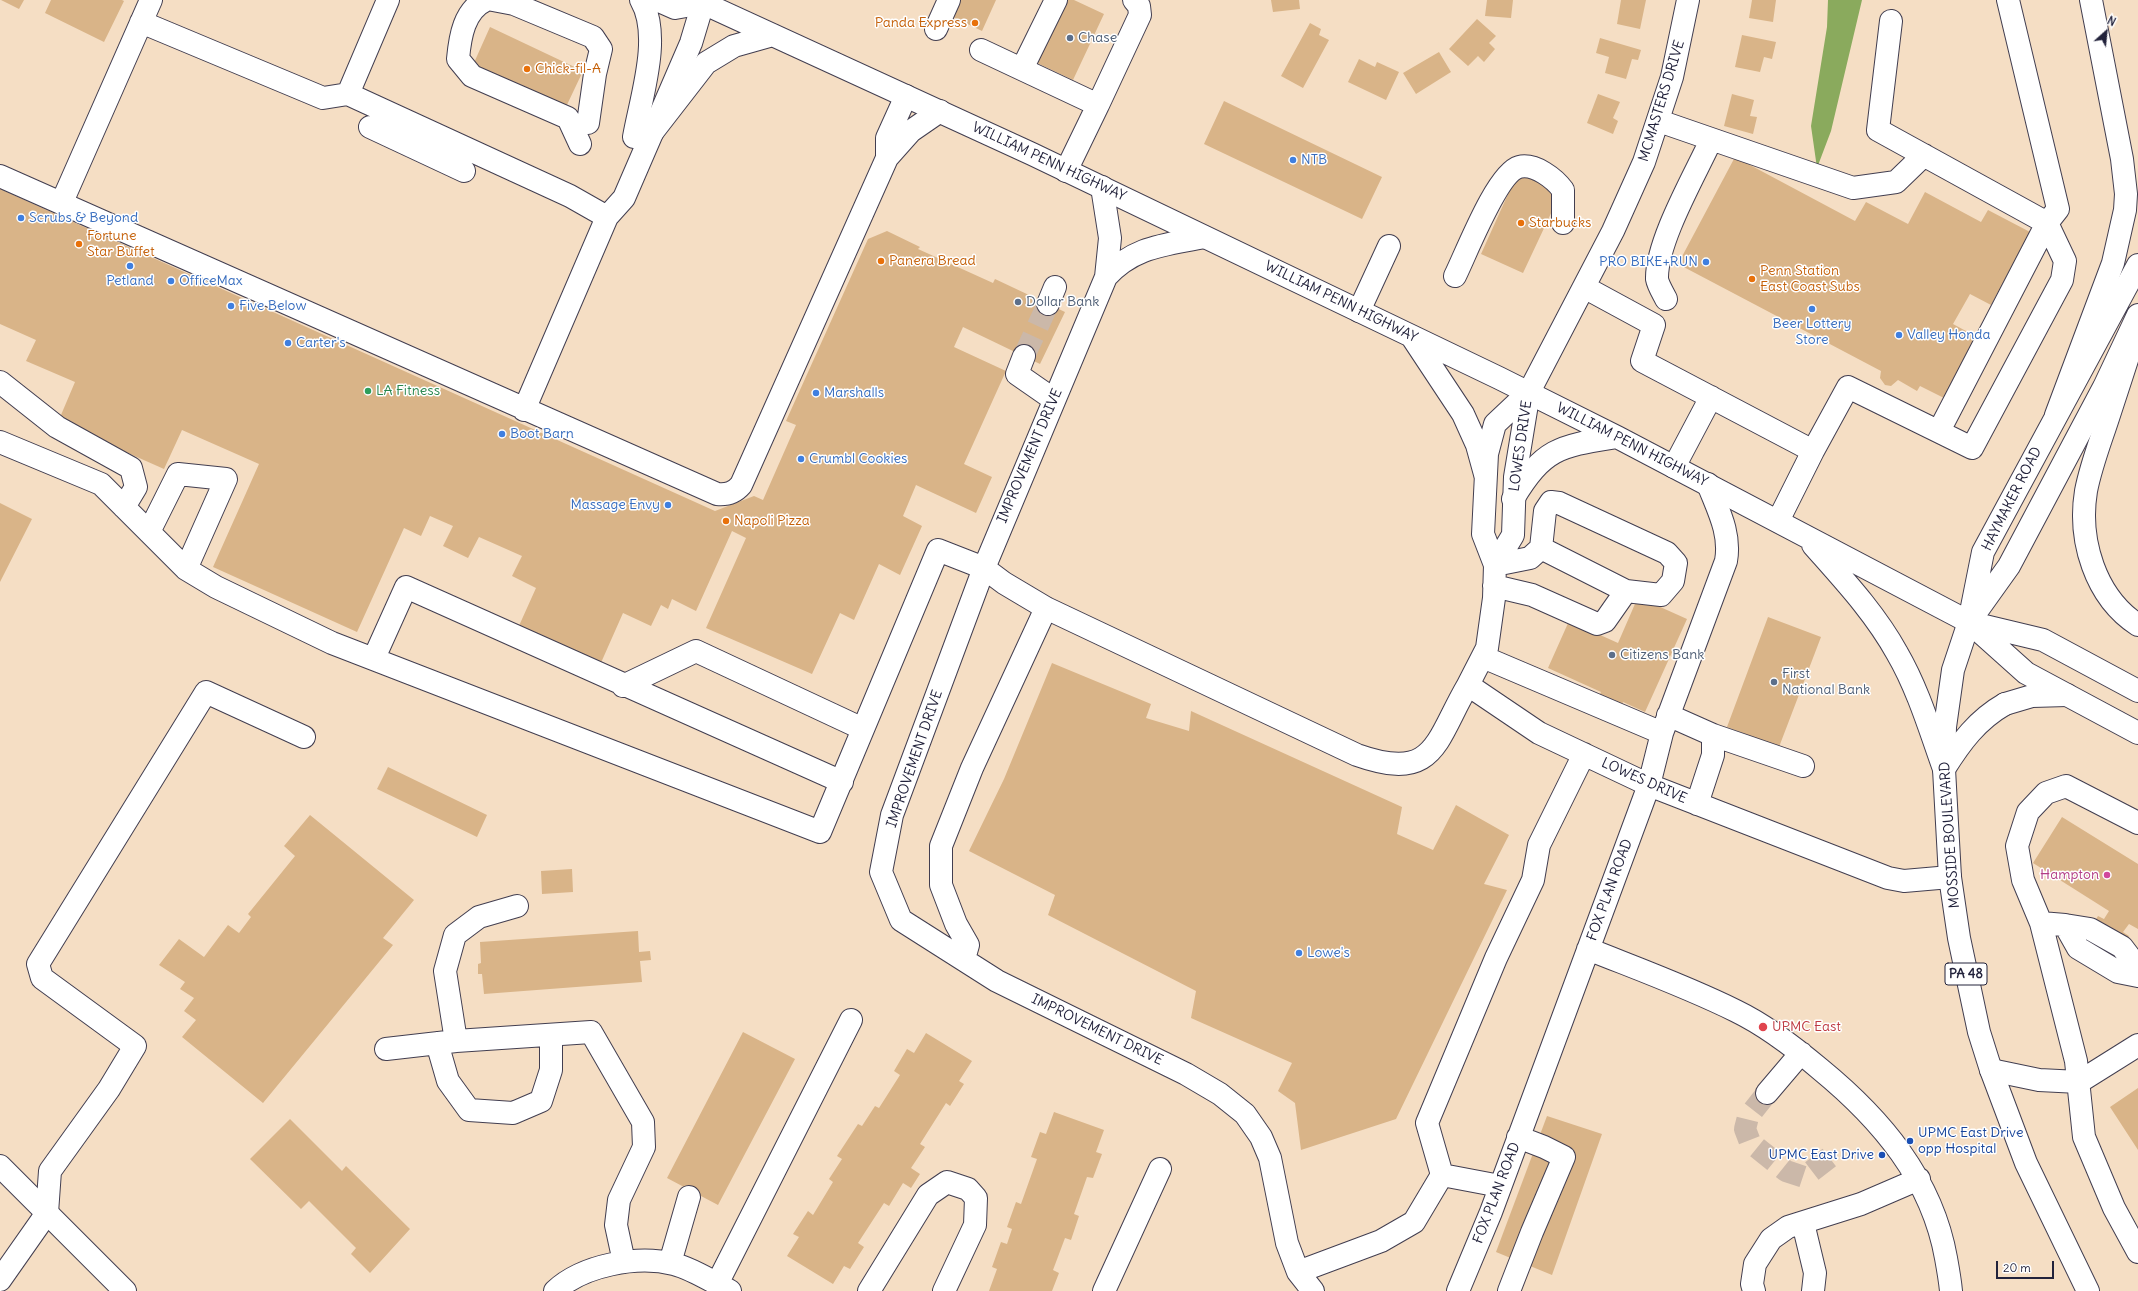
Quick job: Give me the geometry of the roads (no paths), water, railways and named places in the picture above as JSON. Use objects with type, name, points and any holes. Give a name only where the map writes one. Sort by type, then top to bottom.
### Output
[{"type":"main road","points":[[62,202],[151,0]]},
{"type":"main road","points":[[348,94],[388,0]]},
{"type":"main road","points":[[486,0],[476,4],[460,33],[458,59],[472,76],[568,118],[580,144]]},
{"type":"main road","points":[[493,0],[514,4],[593,37],[601,49],[595,74],[588,123]]},
{"type":"main road","points":[[641,0],[650,19],[652,38],[643,135]]},
{"type":"main road","points":[[657,0],[675,8],[702,1]]},
{"type":"main road","points":[[936,29],[949,0]]},
{"type":"main road","points":[[1022,69],[1056,0]]},
{"type":"main road","points":[[1066,171],[1140,15],[1139,6],[1134,0]]},
{"type":"main road","name":"MCMASTERS DRIVE","points":[[1529,392],[1629,199],[1659,121],[1672,77],[1688,0]]},
{"type":"main road","points":[[1939,431],[2047,223],[2058,209],[2008,0]]},
{"type":"main road","points":[[2056,415],[2113,263],[2126,210],[2122,159],[2091,0]]},
{"type":"main road","points":[[524,410],[607,217],[624,198],[643,135],[677,37],[702,1]]},
{"type":"main road","name":"WILLIAM PENN HIGHWAY","points":[[702,1],[940,111],[1529,392],[1708,484],[1969,622],[2026,673],[2138,733]]},
{"type":"main road","points":[[1778,521],[1813,451],[1848,387],[1972,448],[2062,280],[2065,261],[2047,223],[1878,130],[1891,21]]},
{"type":"main road","points":[[142,22],[323,98],[348,94],[570,196],[607,217]]},
{"type":"main road","points":[[643,135],[706,63],[734,46],[773,35]]},
{"type":"main road","points":[[981,50],[1098,105]]},
{"type":"main road","points":[[887,158],[887,138],[906,96]]},
{"type":"main road","points":[[0,176],[62,202],[524,410],[717,494],[724,494],[736,490],[741,485],[887,158],[911,131],[940,111]]},
{"type":"main road","points":[[1659,121],[1853,188],[1896,182],[1924,155]]},
{"type":"main road","points":[[370,127],[464,171]]},
{"type":"main road","points":[[1666,299],[1657,281],[1660,257],[1668,233],[1711,140]]},
{"type":"main road","points":[[1455,276],[1494,193],[1509,173],[1519,167],[1530,167],[1555,180],[1563,190],[1563,223]]},
{"type":"main road","points":[[1102,188],[1110,238],[1106,277]]},
{"type":"main road","points":[[1106,277],[1123,260],[1141,251],[1204,237]]},
{"type":"main road","points":[[1359,311],[1389,246]]},
{"type":"main road","name":"HAYMAKER ROAD","points":[[1969,622],[1983,552],[2138,264]]},
{"type":"main road","name":"IMPROVEMENT DRIVE","points":[[1106,277],[1053,399],[984,568],[892,815],[881,872],[901,920],[997,981],[1186,1074],[1220,1094],[1245,1114],[1261,1137],[1270,1158],[1287,1242],[1298,1272],[1312,1291]]},
{"type":"main road","points":[[1584,287],[1654,325],[1642,362],[1813,451]]},
{"type":"main road","name":"HAYMAKER ROAD","points":[[1969,622],[2009,566],[2104,387],[2138,315]]},
{"type":"main road","points":[[2138,326],[2090,474],[2084,515],[2090,558],[2102,586],[2119,610],[2138,625]]},
{"type":"main road","points":[[1411,336],[1463,414],[1477,445],[1485,474]]},
{"type":"main road","points":[[1024,356],[1017,374],[1053,399]]},
{"type":"main road","points":[[0,382],[57,426],[131,468],[136,487],[124,507]]},
{"type":"main road","name":"LOWES DRIVE","points":[[1495,576],[1483,534],[1487,454],[1495,424],[1529,392]]},
{"type":"main road","name":"LOWES DRIVE","points":[[1529,392],[1517,460],[1513,499],[1513,535],[1495,576],[1490,638],[1483,656],[1468,685],[1528,726],[1649,785],[1888,878],[1904,881],[1950,877]]},
{"type":"main road","points":[[1674,467],[1711,397]]},
{"type":"main road","points":[[1513,499],[1532,469],[1548,455],[1572,446],[1617,437]]},
{"type":"main road","points":[[0,442],[100,484],[186,569],[216,587],[325,640],[820,832],[938,550],[984,568],[1004,583],[1046,608],[1357,755],[1376,761],[1403,764],[1426,756],[1438,742],[1468,685]]},
{"type":"main road","points":[[149,532],[178,474],[226,479],[186,569]]},
{"type":"main road","name":"FOX PLAN ROAD","points":[[1458,1291],[1500,1186],[1649,785],[1665,724],[1719,581],[1727,553],[1726,528],[1708,484]]},
{"type":"main road","points":[[1495,576],[1530,558],[1541,548],[1545,511],[1551,502],[1559,503],[1667,553],[1676,563],[1673,581],[1661,596],[1626,591],[1541,548]]},
{"type":"main road","points":[[1804,535],[1870,610],[1898,654],[1918,695],[1944,769]]},
{"type":"main road","points":[[1495,576],[1532,595],[1597,624],[1605,621],[1626,591]]},
{"type":"main road","points":[[374,658],[406,587],[623,686],[842,782]]},
{"type":"main road","points":[[964,959],[968,946],[956,924],[941,885],[941,846],[972,768],[1046,608]]},
{"type":"main road","name":"WILLIAM PENN HIGHWAY","points":[[1969,622],[2043,640],[2138,691]]},
{"type":"main road","name":"MOSSIDE BOULEVARD","points":[[1969,622],[1953,670],[1950,686],[1945,727],[1944,769],[1950,877],[1970,992],[1990,1070],[2026,1163],[2088,1291]]},
{"type":"main road","points":[[623,686],[696,652],[863,729]]},
{"type":"main road","points":[[1483,656],[1665,724],[1713,736],[1803,766]]},
{"type":"main road","points":[[0,1280],[47,1213],[50,1171],[109,1089],[135,1046],[42,978],[38,964],[206,692],[304,737]]},
{"type":"main road","points":[[1944,769],[1969,732],[1993,711],[2005,704],[2032,696],[2067,695]]},
{"type":"main road","points":[[1697,804],[1713,755],[1713,736]]},
{"type":"main road","points":[[1298,1272],[1381,1241],[1414,1222],[1442,1175],[1427,1123],[1496,958],[1533,880],[1540,844],[1584,754]]},
{"type":"main road","points":[[2138,823],[2066,786],[2046,793],[2028,812],[2017,846],[2023,880],[2041,922],[2076,1061],[2084,1138],[2114,1208],[2138,1252]]},
{"type":"main road","points":[[516,906],[479,917],[455,935],[445,971],[448,1081],[470,1110],[513,1114],[541,1101],[551,1070],[551,1035]]},
{"type":"main road","points":[[2041,922],[2090,929],[2122,947],[2138,968]]},
{"type":"main road","points":[[2065,925],[2078,948],[2118,972],[2138,976]]},
{"type":"main road","points":[[1588,949],[1698,993],[1737,1011],[1766,1028],[1801,1053],[1847,1091],[1888,1134],[1919,1179],[1930,1200],[1943,1240],[1950,1291]]},
{"type":"main road","points":[[555,1291],[582,1274],[602,1266],[624,1262],[670,1263],[723,1288],[850,1020]]},
{"type":"main road","points":[[386,1049],[446,1042],[591,1032],[643,1122],[644,1147],[619,1200],[616,1225],[624,1262]]},
{"type":"main road","points":[[1990,1070],[2039,1080],[2079,1082],[2138,1045]]},
{"type":"main road","points":[[1767,1093],[1801,1053]]},
{"type":"main road","points":[[1509,1291],[1564,1157],[1518,1137]]},
{"type":"main road","points":[[0,1166],[125,1291]]},
{"type":"main road","points":[[1104,1291],[1160,1169]]},
{"type":"main road","points":[[1442,1175],[1500,1186]]},
{"type":"main road","points":[[1754,1291],[1752,1284],[1755,1264],[1771,1239],[1788,1227],[1861,1204],[1919,1179]]},
{"type":"main road","points":[[869,1291],[928,1195],[947,1182],[968,1189],[976,1198],[975,1225],[944,1291]]},
{"type":"main road","points":[[670,1263],[689,1197]]},
{"type":"main road","points":[[1803,1223],[1815,1273],[1813,1291]]},
{"type":"tunnel","points":[[1024,356],[1048,304]]},
{"type":"tunnel","points":[[1767,1093],[1748,1117],[1745,1129],[1750,1142],[1786,1171],[1804,1177],[1830,1157]]},
{"type":"place","name":"Panda Express","points":[[975,23]]},
{"type":"place","name":"Chase","points":[[1070,38]]},
{"type":"place","name":"Chick-fil-A","points":[[527,69]]},
{"type":"place","name":"NTB","points":[[1293,160]]},
{"type":"place","name":"Scrubs & Beyond","points":[[21,218]]},
{"type":"place","name":"Starbucks","points":[[1521,223]]},
{"type":"place","name":"Fortune Star Buffet","points":[[79,244]]},
{"type":"place","name":"Panera Bread","points":[[881,261]]},
{"type":"place","name":"PRO BIKE+RUN","points":[[1706,262]]},
{"type":"place","name":"Petland","points":[[130,266]]},
{"type":"place","name":"Penn Station East Coast Subs","points":[[1752,279]]},
{"type":"place","name":"OfficeMax","points":[[171,281]]},
{"type":"place","name":"Dollar Bank","points":[[1018,302]]},
{"type":"place","name":"Five Below","points":[[231,306]]},
{"type":"place","name":"Beer Lottery Store","points":[[1812,309]]},
{"type":"place","name":"Valley Honda","points":[[1899,335]]},
{"type":"place","name":"Carter's","points":[[288,343]]},
{"type":"place","name":"LA Fitness","points":[[368,391]]},
{"type":"place","name":"Marshalls","points":[[816,393]]},
{"type":"place","name":"Boot Barn","points":[[502,434]]},
{"type":"place","name":"Crumbl Cookies","points":[[801,459]]},
{"type":"place","name":"Massage Envy","points":[[668,505]]},
{"type":"place","name":"Napoli Pizza","points":[[726,521]]},
{"type":"place","name":"Citizens Bank","points":[[1612,655]]},
{"type":"place","name":"First National Bank","points":[[1774,682]]},
{"type":"place","name":"Hampton","points":[[2107,875]]},
{"type":"place","name":"Lowe's","points":[[1299,953]]},
{"type":"place","name":"UPMC East","points":[[1763,1027]]},
{"type":"place","name":"UPMC East Drive opp Hospital","points":[[1910,1141]]},
{"type":"place","name":"UPMC East Drive","points":[[1882,1155]]}]
